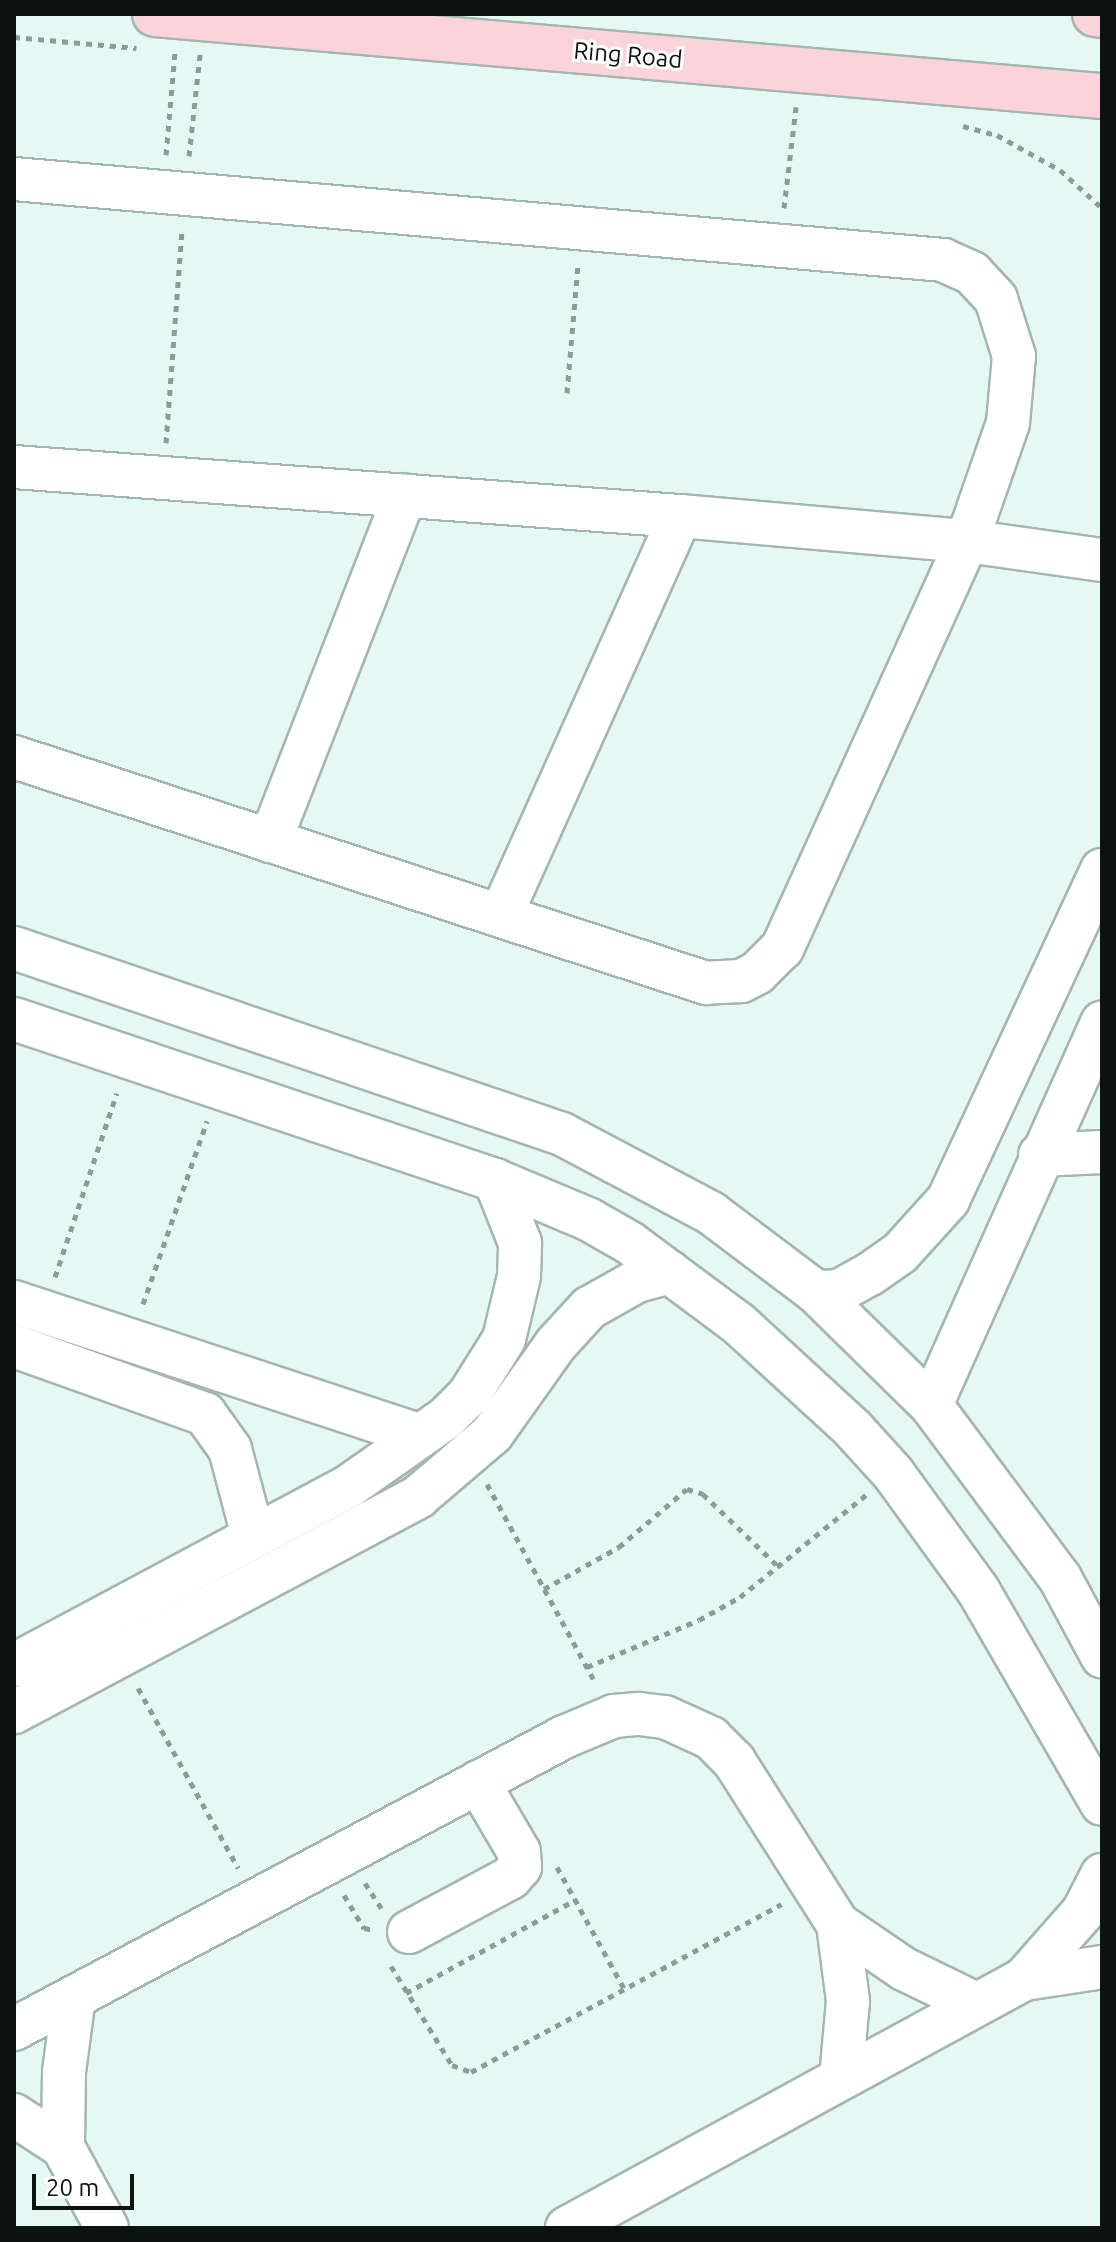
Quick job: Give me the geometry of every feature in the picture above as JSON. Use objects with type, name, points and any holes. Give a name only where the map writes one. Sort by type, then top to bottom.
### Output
[{"type":"main road","name":"Ring Road","points":[[155,14],[1102,96]]},
{"type":"main road","points":[[1095,14],[1102,15]]},
{"type":"street","points":[[14,179],[943,260],[972,273],[996,299],[1006,317],[1014,356],[1008,423],[967,541],[782,948],[757,973],[724,984],[706,983],[14,757]]},
{"type":"street","points":[[14,467],[680,516],[967,541],[1102,560]]},
{"type":"street","points":[[270,841],[405,495]]},
{"type":"street","points":[[501,915],[680,516]]},
{"type":"street","points":[[816,1292],[839,1291],[880,1267],[926,1228],[948,1200],[1102,870]]},
{"type":"street","points":[[14,948],[562,1134],[630,1166],[711,1213],[816,1292],[931,1405],[1060,1578],[1102,1656]]},
{"type":"street","points":[[14,1019],[283,1106],[495,1180],[588,1219],[670,1272],[802,1380],[893,1473],[978,1590],[1102,1804]]},
{"type":"street","points":[[931,1405],[1006,1229],[1102,1022]]},
{"type":"street","points":[[283,1106],[302,1048]]},
{"type":"street","points":[[1040,1155],[1102,1152]]},
{"type":"street","points":[[14,1665],[349,1486],[421,1436],[469,1395],[489,1368],[514,1308],[520,1243],[495,1180]]},
{"type":"street","points":[[948,1200],[1006,1229]]},
{"type":"street","points":[[14,1712],[418,1497],[471,1455],[589,1308],[637,1281],[670,1272]]},
{"type":"street","points":[[29,1307],[421,1436]]},
{"type":"street","points":[[14,1346],[205,1414],[230,1449],[253,1536]]},
{"type":"street","points":[[14,2029],[478,1782],[614,1716],[665,1717],[711,1738],[734,1761],[838,1924],[904,1969],[976,2004]]},
{"type":"street","points":[[385,1934],[510,1878],[520,1867],[519,1852],[478,1782]]},
{"type":"street","points":[[1024,1979],[1065,1936],[1102,1875]]},
{"type":"street","points":[[838,1924],[848,2001],[841,2078]]},
{"type":"street","points":[[567,2228],[1024,1979],[1102,1967]]},
{"type":"street","points":[[63,2147],[64,2072],[74,1997]]},
{"type":"street","points":[[14,2115],[63,2147],[107,2228]]},
{"type":"path","points":[[164,478],[174,192],[175,51]]},
{"type":"path","points":[[174,192],[200,53]]},
{"type":"path","points":[[779,245],[796,107]]},
{"type":"path","points":[[567,393],[581,228]]},
{"type":"path","points":[[29,1307],[128,1058]]},
{"type":"path","points":[[131,1341],[220,1086]]},
{"type":"path","points":[[471,1455],[614,1716]]},
{"type":"path","points":[[587,1667],[699,1620],[780,1568],[893,1473]]},
{"type":"path","points":[[544,1589],[619,1547],[687,1489],[703,1494],[780,1568]]},
{"type":"path","points":[[120,1655],[256,1900]]},
{"type":"path","points":[[336,1858],[385,1934],[406,1993],[452,2065],[471,2072],[814,1886]]},
{"type":"path","points":[[336,1858],[385,1934]]},
{"type":"path","points":[[553,1860],[625,1990]]},
{"type":"path","points":[[406,1993],[575,1900]]}]
